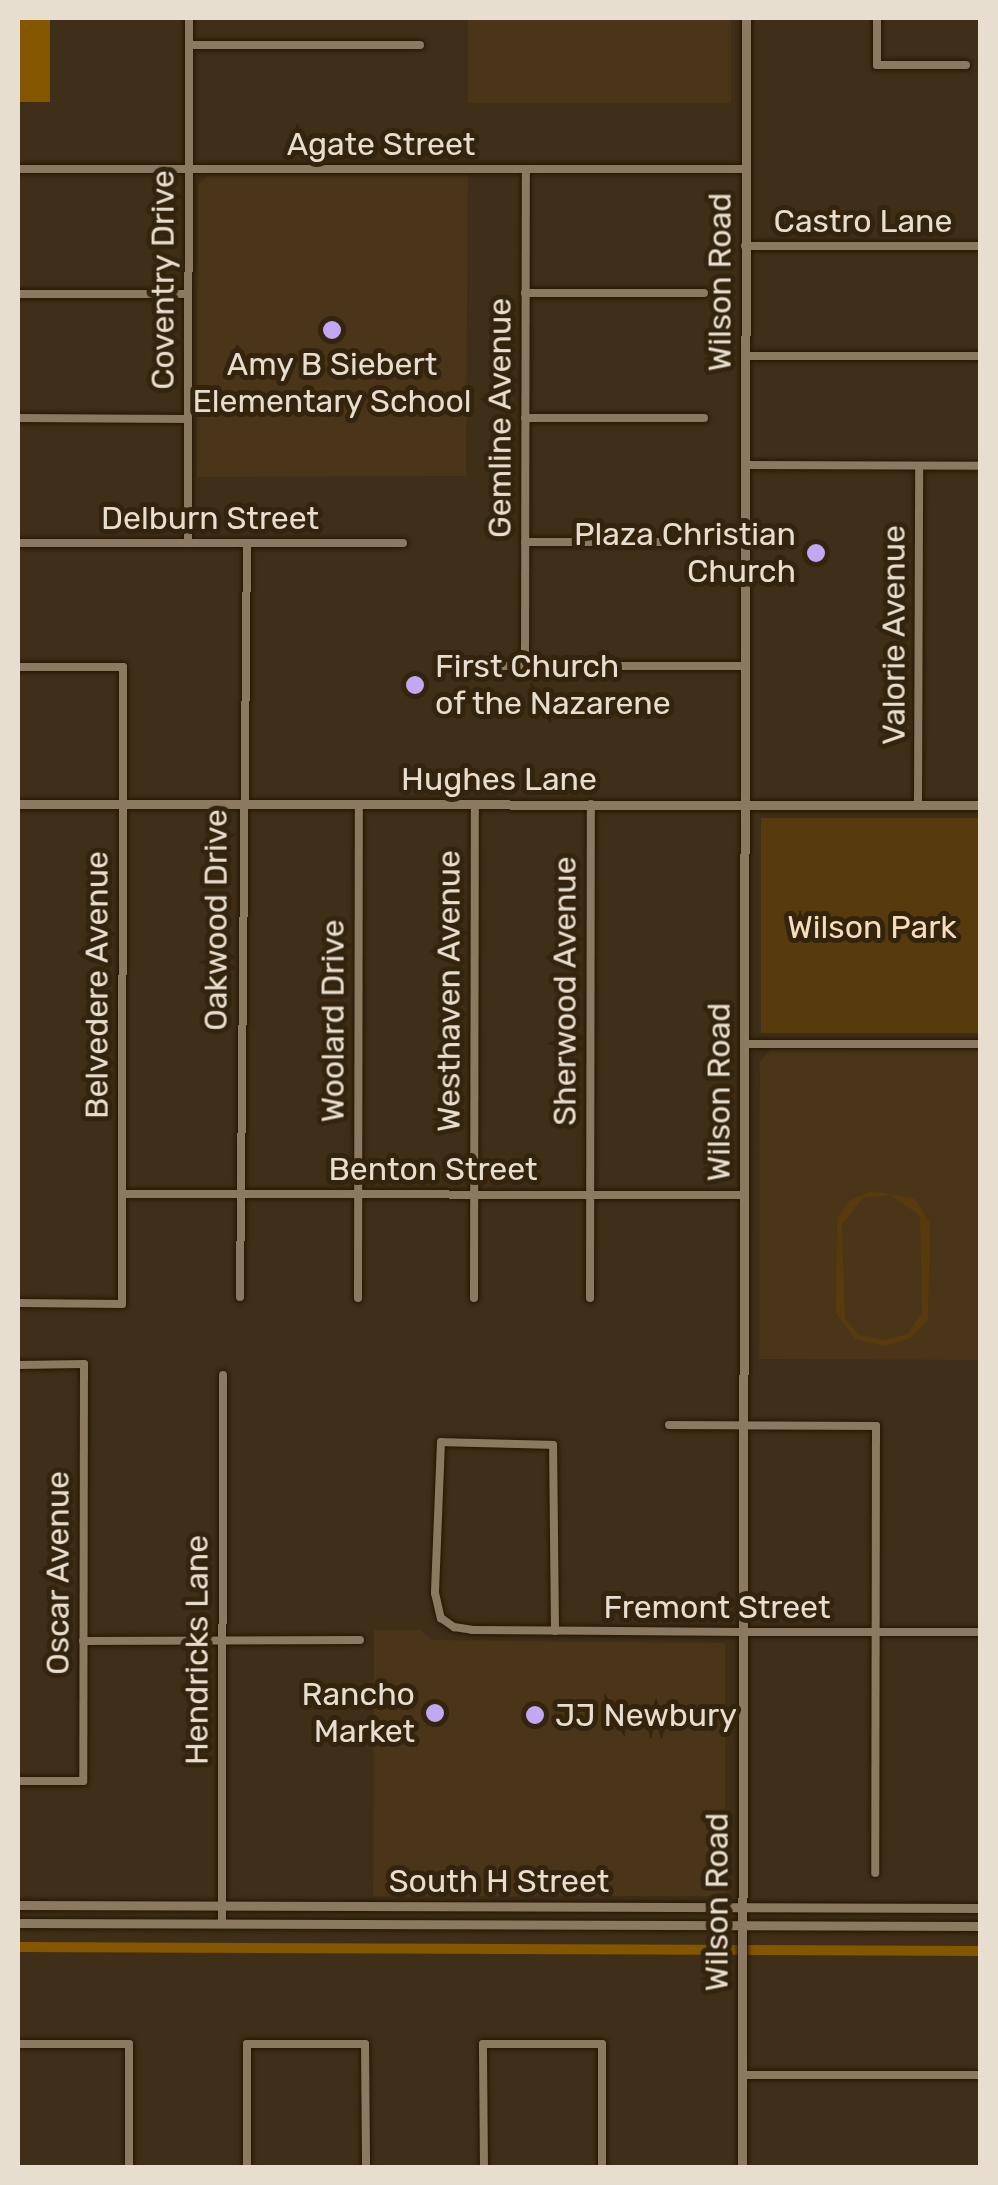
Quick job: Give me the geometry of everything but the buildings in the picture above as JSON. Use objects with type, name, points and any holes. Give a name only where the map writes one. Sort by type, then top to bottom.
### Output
[{"type":"street","name":"Coventry Drive","points":[[188,18],[188,543]]},
{"type":"street","name":"Wilson Road","points":[[742,2168],[746,18]]},
{"type":"street","points":[[877,18],[877,65],[966,65]]},
{"type":"street","points":[[189,45],[420,45]]},
{"type":"street","name":"Agate Street","points":[[18,169],[745,169]]},
{"type":"street","name":"Gemline Avenue","points":[[525,666],[526,169]]},
{"type":"street","name":"Castro Lane","points":[[745,246],[980,246]]},
{"type":"street","points":[[526,293],[704,293]]},
{"type":"street","points":[[18,294],[188,294]]},
{"type":"street","points":[[745,356],[980,356]]},
{"type":"street","points":[[18,418],[188,418]]},
{"type":"street","points":[[525,418],[704,418]]},
{"type":"street","points":[[745,466],[980,466]]},
{"type":"street","name":"Valorie Avenue","points":[[918,804],[919,466]]},
{"type":"street","name":"Delburn Street","points":[[18,542],[403,543]]},
{"type":"street","points":[[525,542],[704,542]]},
{"type":"street","name":"Oakwood Drive","points":[[240,1298],[241,804],[247,543]]},
{"type":"street","points":[[466,666],[744,666]]},
{"type":"street","name":"Belvedere Avenue","points":[[18,667],[123,667],[122,1304],[18,1304]]},
{"type":"street","name":"Hughes Lane","points":[[18,804],[980,804]]},
{"type":"street","name":"Woolard Drive","points":[[358,1298],[359,804]]},
{"type":"street","name":"Westhaven Avenue","points":[[474,1298],[475,804]]},
{"type":"street","name":"Sherwood Avenue","points":[[590,1298],[591,804]]},
{"type":"street","points":[[744,1044],[980,1044]]},
{"type":"street","name":"Benton Street","points":[[122,1194],[743,1195]]},
{"type":"street","name":"Oscar Avenue","points":[[18,1365],[84,1364],[83,1782],[18,1781]]},
{"type":"street","name":"Hendricks Lane","points":[[222,1924],[223,1375]]},
{"type":"street","points":[[669,1426],[876,1426],[875,1873]]},
{"type":"street","name":"Fremont Street","points":[[555,1631],[556,1455],[545,1440],[447,1441],[437,1446],[435,1593],[441,1618],[454,1626],[555,1631],[980,1632]]},
{"type":"street","points":[[83,1641],[360,1640]]},
{"type":"street","name":"South H Street","points":[[18,1905],[980,1908]]},
{"type":"street","name":"South H Street","points":[[18,1923],[980,1926]]},
{"type":"street","points":[[18,2044],[129,2044],[130,2168]]},
{"type":"street","points":[[248,2168],[247,2044],[365,2044],[366,2168]]},
{"type":"street","points":[[484,2168],[483,2044],[602,2044],[602,2168]]},
{"type":"street","points":[[742,2075],[980,2075]]},
{"type":"shaded area","points":[[18,18],[50,18],[50,102],[18,102]]},
{"type":"shaded area","points":[[468,18],[731,18],[731,103],[468,103]]},
{"type":"shaded area","name":"Amy B Siebert Elementary School","points":[[209,175],[468,175],[466,476],[197,477],[198,184]]},
{"type":"shaded area","points":[[771,1049],[980,1050],[980,1360],[759,1359],[760,1062]]},
{"type":"shaded area","points":[[374,1630],[421,1630],[432,1640],[725,1643],[725,1896],[373,1896]]},
{"type":"green space","name":"Wilson Park","points":[[761,818],[980,818],[980,1033],[761,1033]]},
{"type":"green space","points":[[872,1191],[915,1199],[930,1223],[928,1320],[911,1338],[884,1346],[855,1339],[836,1313],[837,1218],[849,1201]],"holes":[[[891,1195],[920,1216],[922,1312],[908,1334],[883,1340],[859,1335],[845,1319],[842,1224],[863,1198]]]},
{"type":"waterway","points":[[18,1947],[980,1951]]},
{"type":"place","name":"Amy B Siebert Elementary School","points":[[332,330]]},
{"type":"place","name":"Plaza Christian Church","points":[[816,553]]},
{"type":"place","name":"First Church of the Nazarene","points":[[415,685]]},
{"type":"place","name":"Rancho Market","points":[[435,1713]]},
{"type":"place","name":"JJ Newbury","points":[[535,1715]]}]
